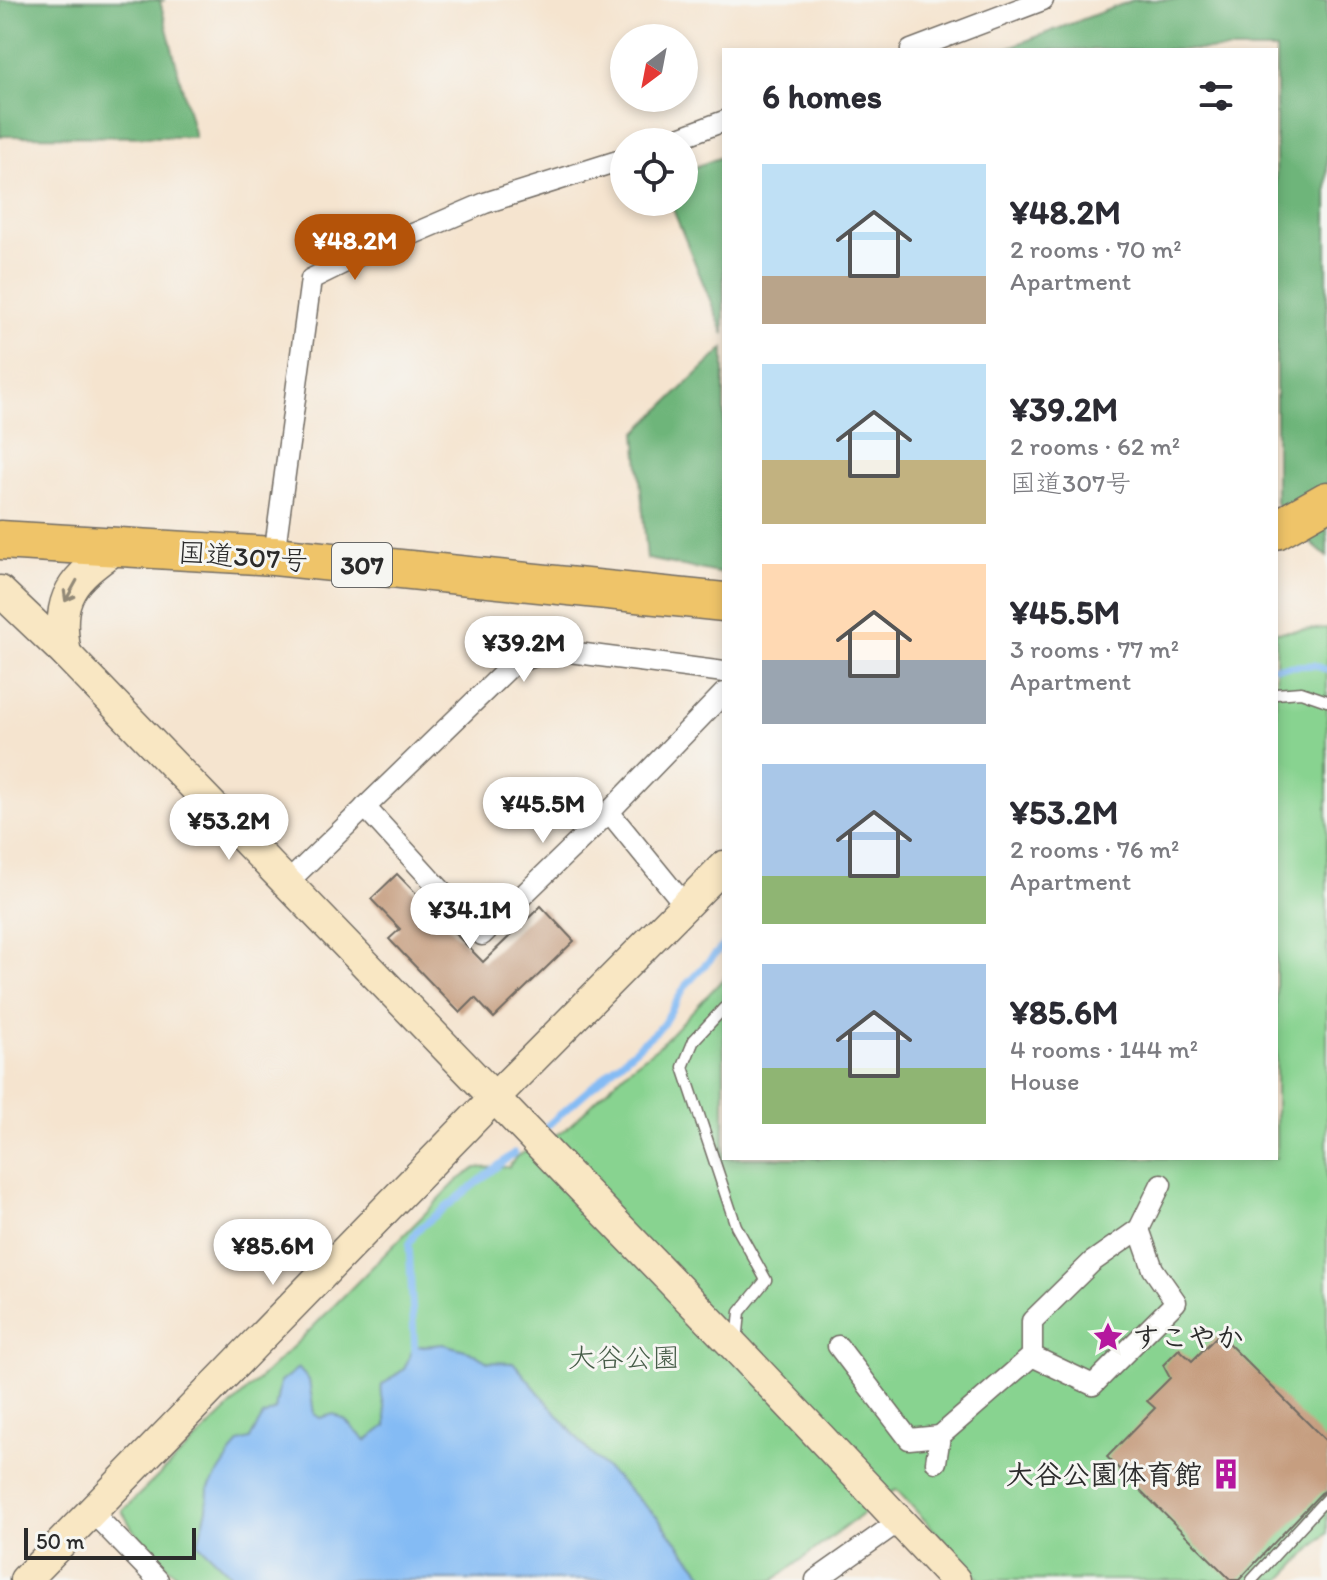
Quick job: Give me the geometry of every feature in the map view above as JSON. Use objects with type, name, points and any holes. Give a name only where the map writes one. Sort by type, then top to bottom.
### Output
[{"type":"highway","points":[[1278,529],[1327,501]]},
{"type":"highway","name":"国道307号","points":[[0,540],[274,556],[722,602]]},
{"type":"street","points":[[916,48],[1043,0]]},
{"type":"street","points":[[698,131],[722,122]]},
{"type":"street","points":[[274,556],[311,279],[370,250],[485,203],[610,163]]},
{"type":"street","points":[[66,654],[61,630],[62,608],[71,586],[86,570],[118,547]]},
{"type":"street","points":[[0,591],[66,654],[737,1349],[955,1580]]},
{"type":"street","points":[[287,883],[514,663],[554,650],[722,672]]},
{"type":"street","points":[[365,807],[482,935],[609,812],[722,695]]},
{"type":"street","points":[[609,812],[684,904]]},
{"type":"street","points":[[25,1580],[722,868]]},
{"type":"street","points":[[838,1346],[909,1439],[940,1436],[1032,1356],[1032,1321],[1092,1262],[1139,1229],[1161,1184]]},
{"type":"street","points":[[1032,1356],[1093,1385],[1176,1302],[1153,1269],[1139,1229]]},
{"type":"street","points":[[936,1462],[940,1436]]},
{"type":"street","points":[[92,1512],[158,1580]]},
{"type":"street","points":[[816,1580],[898,1522]]},
{"type":"lane","points":[[1278,694],[1301,692],[1327,701]]},
{"type":"lane","points":[[722,1010],[694,1040],[683,1067],[736,1226],[766,1280],[740,1312],[737,1349]]},
{"type":"lane","points":[[1252,1580],[1327,1498]]},
{"type":"green space","points":[[0,0],[165,0],[160,1],[195,137],[0,136]]},
{"type":"green space","points":[[1133,0],[1327,0],[1327,557],[1298,532],[1278,506],[1278,48],[1007,48]]},
{"type":"green space","points":[[722,157],[722,329],[676,216],[698,216],[698,166]]},
{"type":"green space","points":[[722,350],[722,574],[647,559],[636,433]]},
{"type":"green space","name":"大谷公園","points":[[1327,628],[1327,1533],[1281,1580],[980,1580],[896,1489],[774,1580],[181,1580],[133,1530],[122,1511],[307,1333],[457,1181],[476,1168],[509,1167],[516,1157],[566,1129],[627,1070],[659,1046],[722,980],[722,1160],[1278,1160],[1278,632]]},
{"type":"water","points":[[443,1344],[469,1351],[488,1362],[514,1363],[589,1452],[657,1517],[708,1580],[236,1580],[198,1543],[207,1509],[208,1489],[239,1442],[250,1439],[263,1416],[275,1410],[280,1382],[298,1368],[309,1380],[314,1414],[320,1418],[334,1414],[366,1441],[386,1426],[382,1385],[404,1369],[414,1347]]},
{"type":"building","points":[[397,874],[483,962],[541,906],[574,941],[494,1018],[475,998],[460,1013],[389,939],[400,929],[371,899]]},
{"type":"building","name":"大谷公園体育館","points":[[1219,1334],[1327,1442],[1327,1490],[1239,1580],[1231,1580],[1107,1457],[1155,1408],[1147,1401],[1170,1378],[1163,1365],[1179,1349],[1192,1361]]},
{"type":"waterway","points":[[1278,667],[1314,665],[1327,670]]},
{"type":"waterway","points":[[547,1126],[662,1026],[686,985],[722,947]]},
{"type":"waterway","points":[[415,1355],[409,1245],[416,1231],[514,1153]]},
{"type":"place","name":"すこやか","points":[[1108,1337]]},
{"type":"place","name":"大谷公園体育館","points":[[1226,1474]]}]
